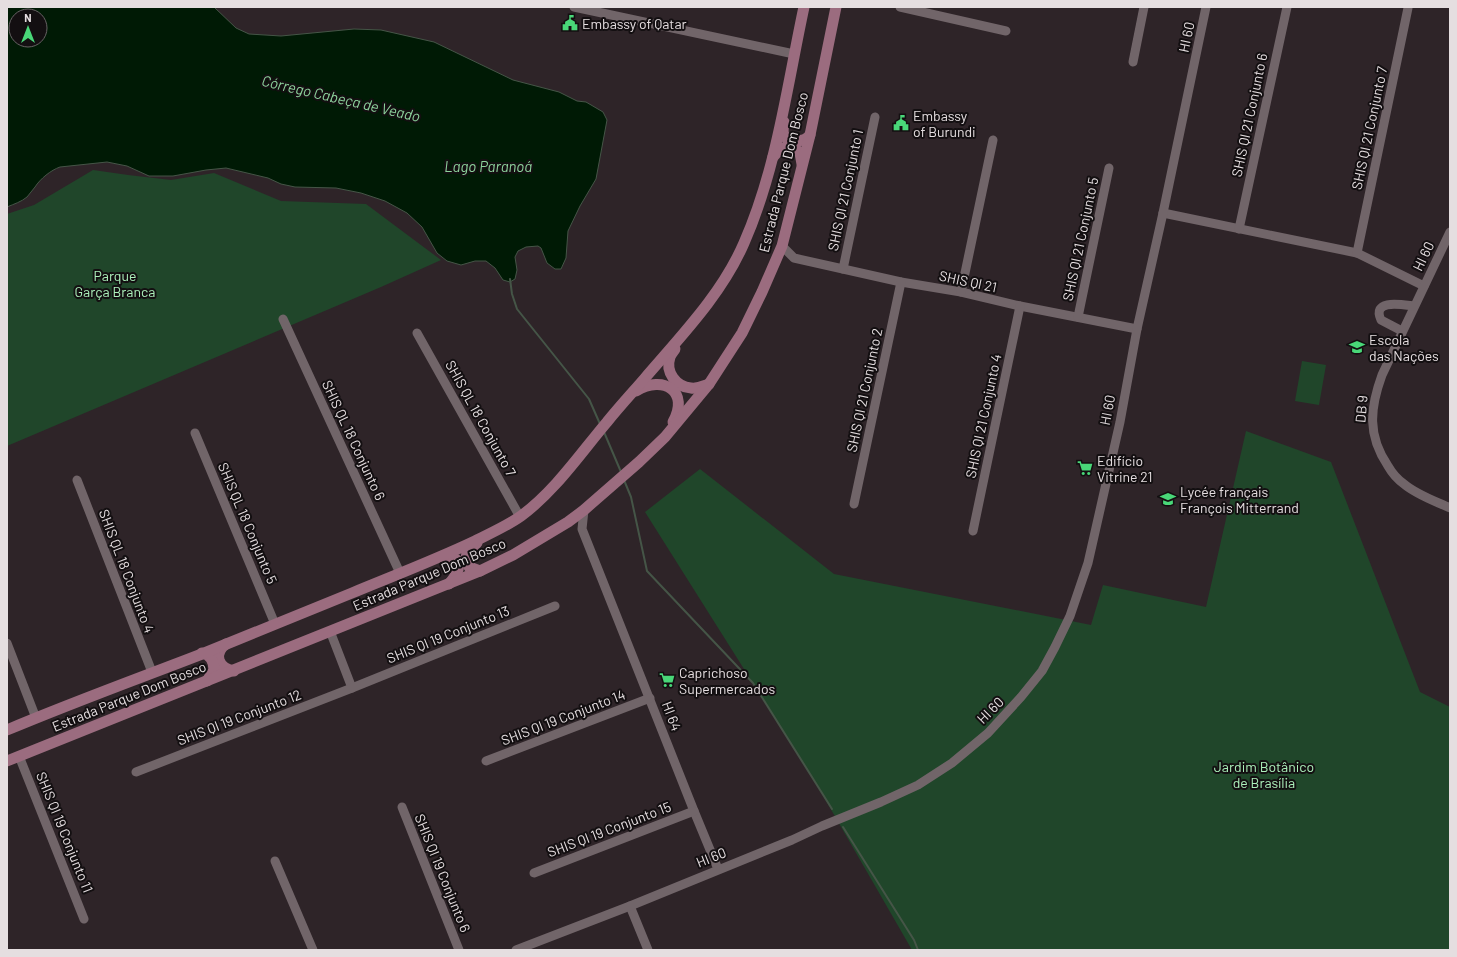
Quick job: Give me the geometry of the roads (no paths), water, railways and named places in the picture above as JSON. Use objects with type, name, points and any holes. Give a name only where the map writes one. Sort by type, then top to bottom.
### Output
[{"type":"main road","name":"Estrada Parque Dom Bosco","points":[[7,730],[400,574],[443,556],[520,517],[548,491],[590,444],[605,423],[681,336],[713,296],[738,255],[752,223],[772,158],[804,7]]},
{"type":"main road","name":"Estrada Parque Dom Bosco","points":[[7,761],[480,571],[513,555],[568,522],[629,471],[665,437],[709,384],[742,333],[775,264],[782,246],[803,167],[836,7]]},
{"type":"main road","points":[[784,107],[785,114],[783,131],[786,138],[802,141],[807,139],[810,135]]},
{"type":"main road","points":[[772,158],[780,149],[786,147],[792,148],[800,153],[803,167]]},
{"type":"main road","points":[[681,336],[680,341],[670,357],[670,370],[672,377],[680,386],[692,389],[709,384]]},
{"type":"main road","points":[[630,395],[649,385],[659,384],[667,386],[674,392],[678,399],[679,406],[677,415],[665,437]]},
{"type":"main road","points":[[480,571],[469,567],[466,555],[472,546],[488,534]]},
{"type":"main road","points":[[443,556],[453,557],[459,564],[459,570],[449,584]]},
{"type":"main road","points":[[227,643],[220,649],[219,660],[227,670],[234,671]]},
{"type":"main road","points":[[202,653],[210,657],[214,663],[214,670],[207,681]]},
{"type":"street","points":[[574,7],[592,9],[794,54]]},
{"type":"street","points":[[900,7],[1006,31]]},
{"type":"street","points":[[1133,62],[1144,7]]},
{"type":"street","name":"HI 60","points":[[516,950],[630,906],[792,840],[913,788],[952,763],[988,733],[1007,714],[1042,671],[1070,616],[1084,575],[1120,422],[1137,328],[1163,213],[1206,7]]},
{"type":"street","name":"SHIS QI 21 Conjunto 6","points":[[1239,229],[1287,7]]},
{"type":"street","name":"SHIS QI 21 Conjunto 7","points":[[1357,253],[1408,8]]},
{"type":"street","name":"SHIS QI 21 Conjunto 1","points":[[843,269],[875,117]]},
{"type":"street","points":[[961,292],[993,140]]},
{"type":"street","name":"SHIS QI 21 Conjunto 5","points":[[1078,317],[1109,168]]},
{"type":"street","name":"HI 60","points":[[1163,213],[1357,253],[1424,286],[1450,232]]},
{"type":"street","points":[[775,264],[794,258],[782,246]]},
{"type":"street","name":"SHIS QI 21","points":[[794,258],[901,282],[961,292],[1020,306],[1137,328]]},
{"type":"street","name":"SHIS QI 21 Conjunto 2","points":[[854,504],[901,282]]},
{"type":"street","name":"DB 9","points":[[1424,286],[1402,331],[1376,391],[1372,416],[1373,432],[1384,461],[1404,485],[1450,508]]},
{"type":"street","points":[[1402,331],[1381,320],[1381,308],[1393,303],[1414,306]]},
{"type":"street","name":"SHIS QI 21 Conjunto 4","points":[[973,531],[1020,306]]},
{"type":"street","name":"SHIS QL 18 Conjunto 6","points":[[282,319],[400,574]]},
{"type":"street","name":"SHIS QL 18 Conjunto 7","points":[[417,334],[520,517]]},
{"type":"street","name":"SHIS QL 18 Conjunto 5","points":[[195,433],[275,624]]},
{"type":"street","name":"SHIS QL 18 Conjunto 4","points":[[77,480],[152,672]]},
{"type":"street","name":"HI 64","points":[[584,510],[582,529],[718,869]]},
{"type":"street","points":[[568,522],[575,524],[582,529]]},
{"type":"street","name":"SHIS QI 19 Conjunto 13","points":[[352,688],[555,606]]},
{"type":"street","points":[[330,631],[352,688]]},
{"type":"street","points":[[7,643],[36,718]]},
{"type":"street","name":"SHIS QI 19 Conjunto 12","points":[[136,772],[352,688]]},
{"type":"street","name":"SHIS QI 19 Conjunto 14","points":[[486,762],[650,698]]},
{"type":"street","name":"SHIS QI 19 Conjunto 11","points":[[19,756],[84,919]]},
{"type":"street","name":"SHIS QI 19 Conjunto 6","points":[[402,807],[459,950]]},
{"type":"street","name":"SHIS QI 19 Conjunto 15","points":[[534,873],[694,811]]},
{"type":"street","points":[[275,861],[313,950]]},
{"type":"street","points":[[630,906],[648,950]]},
{"type":"water","name":"Lago Paranoá","points":[[7,7],[214,7],[236,28],[249,34],[281,36],[354,29],[381,30],[434,42],[513,80],[559,92],[577,101],[586,102],[603,112],[607,120],[596,179],[580,206],[568,231],[566,258],[561,269],[555,269],[547,263],[541,248],[538,246],[526,247],[518,251],[515,257],[517,270],[515,279],[510,282],[503,280],[495,268],[486,261],[475,261],[461,265],[447,261],[437,253],[422,227],[407,213],[385,201],[361,193],[336,188],[295,187],[281,184],[268,178],[226,168],[173,176],[149,176],[127,166],[107,162],[60,167],[53,170],[43,178],[25,199],[7,207]]},
{"type":"waterway","name":"Córrego Cabeça de Veado","points":[[510,279],[512,294],[517,309],[589,399],[600,424]]},
{"type":"waterway","name":"Córrego Cabeça de Veado","points":[[604,432],[621,472]]},
{"type":"waterway","name":"Córrego Cabeça de Veado","points":[[624,480],[631,497],[647,571],[753,683],[832,809]]},
{"type":"waterway","name":"Córrego Cabeça de Veado","points":[[843,827],[914,940],[918,950]]},
{"type":"place","name":"Embassy of Qatar","points":[[570,23]]},
{"type":"place","name":"Embassy of Burundi","points":[[901,123]]},
{"type":"place","name":"Escola das Nações","points":[[1357,347]]},
{"type":"place","name":"Edifício Vitrine 21","points":[[1085,468]]},
{"type":"place","name":"Lycée français François Mitterrand","points":[[1168,499]]},
{"type":"place","name":"Caprichoso Supermercados","points":[[667,680]]},
{"type":"park label","name":"Parque Garça Branca","points":[[115,284]]},
{"type":"park label","name":"Jardim Botânico de Brasília","points":[[1264,774]]}]
